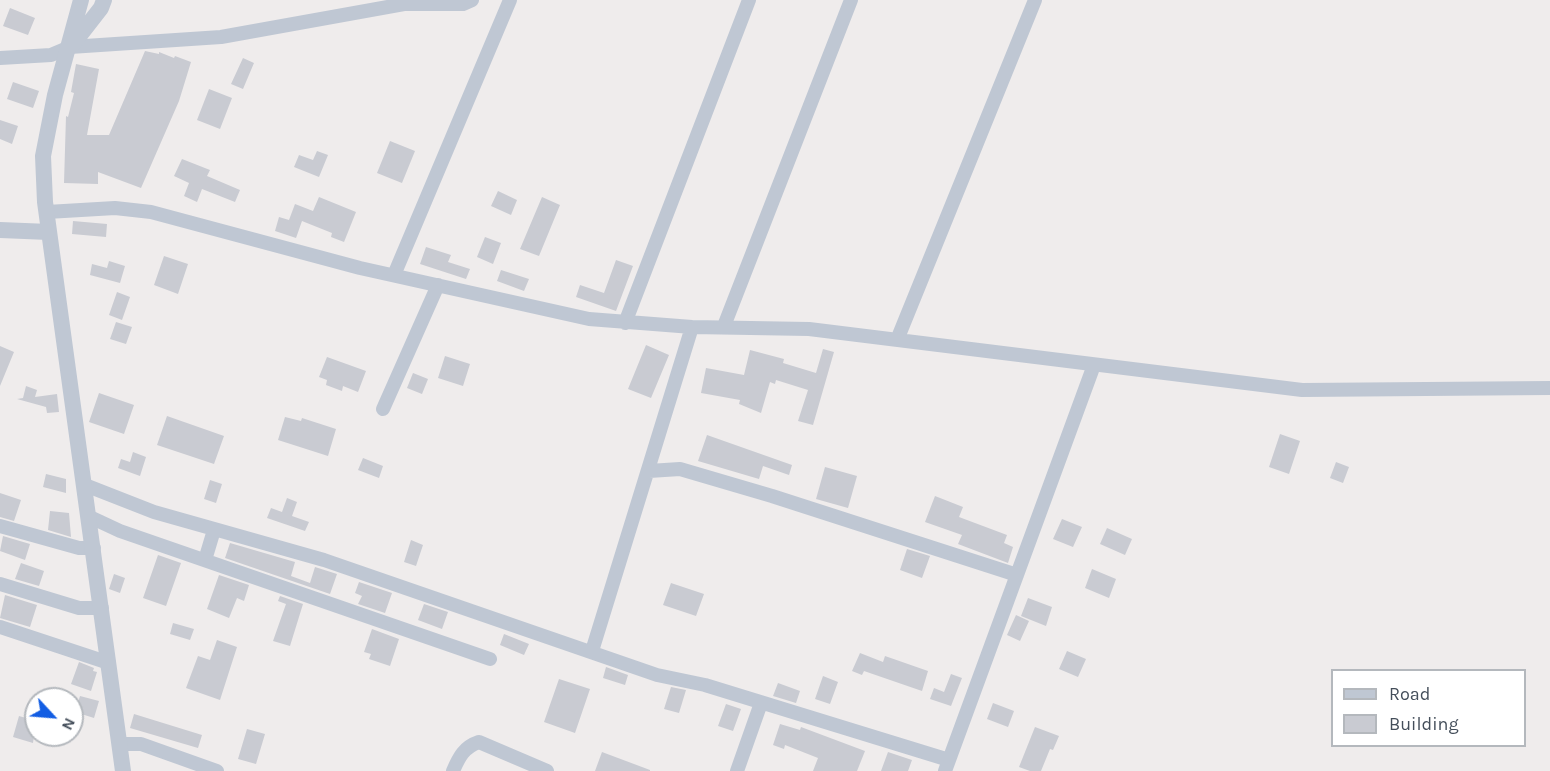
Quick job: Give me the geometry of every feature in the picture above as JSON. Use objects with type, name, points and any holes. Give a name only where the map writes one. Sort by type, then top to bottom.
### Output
[{"type":"street","points":[[81,0],[55,95],[43,156],[46,212],[90,517],[123,771]]},
{"type":"street","points":[[70,47],[101,8],[104,0]]},
{"type":"street","points":[[0,57],[51,55],[70,47],[220,37],[404,4],[463,4],[472,0]]},
{"type":"street","points":[[394,275],[510,0]]},
{"type":"street","points":[[625,323],[749,0]]},
{"type":"street","points":[[724,326],[851,0]]},
{"type":"street","points":[[897,340],[1035,0]]},
{"type":"street","points":[[46,212],[115,208],[151,212],[394,275],[589,319],[692,327],[809,329],[1302,390],[1550,388]]},
{"type":"street","points":[[0,230],[50,232]]},
{"type":"street","points":[[383,409],[438,285]]},
{"type":"street","points":[[592,651],[692,327]]},
{"type":"street","points":[[85,486],[214,530],[324,560],[657,675],[687,680],[761,703],[947,766],[1094,365]]},
{"type":"street","points":[[649,471],[680,469],[772,496],[1017,575]]},
{"type":"street","points":[[90,517],[120,531],[490,659]]},
{"type":"street","points":[[0,526],[79,548],[94,548]]},
{"type":"street","points":[[205,560],[214,530]]},
{"type":"street","points":[[0,584],[79,608],[102,608]]},
{"type":"street","points":[[0,627],[109,663]]},
{"type":"street","points":[[737,771],[761,703]]},
{"type":"street","points":[[453,771],[459,757],[469,746],[479,742],[547,771]]},
{"type":"street","points":[[119,744],[141,744],[217,771]]},
{"type":"building","points":[[10,8],[35,18],[28,35],[3,26]]},
{"type":"building","points":[[145,51],[159,54],[159,52],[191,62],[179,101],[141,188],[98,172],[98,184],[64,183],[66,116],[68,117],[74,93],[71,92],[76,64],[99,69],[87,135],[109,135]]},
{"type":"building","points":[[243,58],[254,63],[243,89],[231,84]]},
{"type":"building","points":[[13,82],[39,91],[33,108],[7,99]]},
{"type":"building","points":[[209,89],[232,98],[220,129],[197,120]]},
{"type":"building","points":[[0,120],[18,126],[12,144],[0,139]]},
{"type":"building","points":[[390,141],[415,151],[402,183],[377,173]]},
{"type":"building","points":[[317,151],[328,155],[319,177],[294,167],[299,155],[313,160]]},
{"type":"building","points":[[182,159],[210,170],[207,176],[240,190],[235,202],[202,189],[197,202],[184,196],[189,183],[174,176]]},
{"type":"building","points":[[498,191],[517,200],[511,215],[491,206]]},
{"type":"building","points":[[319,197],[356,212],[344,242],[331,237],[332,233],[302,221],[296,238],[275,231],[279,217],[289,220],[295,204],[313,211]]},
{"type":"building","points":[[542,197],[560,205],[539,256],[520,249]]},
{"type":"building","points":[[73,221],[107,224],[106,237],[72,234]]},
{"type":"building","points":[[485,237],[501,243],[493,264],[477,257]]},
{"type":"building","points":[[426,247],[451,255],[448,262],[470,269],[466,279],[420,264]]},
{"type":"building","points":[[164,256],[188,264],[178,294],[154,285]]},
{"type":"building","points":[[616,260],[633,266],[616,311],[576,297],[580,285],[604,293]]},
{"type":"building","points":[[109,261],[125,266],[120,283],[90,275],[92,264],[107,268]]},
{"type":"building","points":[[501,270],[529,279],[524,291],[497,281]]},
{"type":"building","points":[[117,292],[130,297],[122,320],[109,315]]},
{"type":"building","points":[[116,322],[132,327],[126,344],[110,339]]},
{"type":"building","points":[[646,345],[669,355],[651,398],[628,389]]},
{"type":"building","points":[[0,346],[14,352],[0,386]]},
{"type":"building","points":[[823,349],[834,352],[813,425],[798,421],[808,390],[776,380],[775,384],[770,382],[761,413],[739,404],[740,400],[701,393],[706,368],[744,375],[750,350],[784,359],[783,363],[816,373]]},
{"type":"building","points":[[445,356],[470,364],[463,386],[438,378]]},
{"type":"building","points":[[327,357],[366,371],[358,392],[343,386],[342,391],[326,385],[327,380],[319,377]]},
{"type":"building","points":[[413,373],[428,379],[422,394],[407,388]]},
{"type":"building","points":[[26,386],[37,390],[35,397],[57,394],[59,412],[47,413],[46,407],[17,399],[23,398]]},
{"type":"building","points":[[99,393],[134,405],[124,434],[89,422]]},
{"type":"building","points":[[167,416],[224,436],[214,464],[157,445]]},
{"type":"building","points":[[285,417],[301,421],[302,418],[336,429],[328,456],[278,440]]},
{"type":"building","points":[[1280,434],[1300,441],[1289,474],[1269,467]]},
{"type":"building","points":[[707,435],[792,465],[789,475],[763,466],[759,479],[698,461]]},
{"type":"building","points":[[133,452],[146,457],[140,476],[118,468],[121,459],[130,462]]},
{"type":"building","points":[[363,458],[383,466],[379,478],[358,470]]},
{"type":"building","points":[[1336,462],[1349,467],[1343,483],[1330,478]]},
{"type":"building","points":[[825,467],[857,476],[848,508],[816,499]]},
{"type":"building","points":[[46,474],[66,479],[66,493],[43,487]]},
{"type":"building","points":[[210,480],[222,484],[216,503],[204,499]]},
{"type":"building","points":[[0,493],[21,500],[14,521],[0,517]]},
{"type":"building","points":[[935,496],[963,507],[959,517],[1007,535],[1004,543],[1013,547],[1008,563],[958,544],[962,535],[925,522]]},
{"type":"building","points":[[287,498],[297,502],[292,516],[309,522],[305,531],[267,518],[271,508],[282,512]]},
{"type":"building","points":[[50,511],[69,513],[71,537],[48,530]]},
{"type":"building","points":[[1062,519],[1082,527],[1073,547],[1053,539]]},
{"type":"building","points":[[1107,528],[1132,539],[1125,555],[1100,544]]},
{"type":"building","points":[[3,536],[30,544],[25,560],[0,551]]},
{"type":"building","points":[[411,540],[423,545],[416,566],[404,562]]},
{"type":"building","points":[[230,543],[295,562],[291,576],[310,583],[315,567],[337,574],[330,594],[225,558]]},
{"type":"building","points":[[907,549],[930,556],[922,578],[900,570]]},
{"type":"building","points":[[158,555],[181,563],[166,606],[143,598]]},
{"type":"building","points":[[21,563],[44,571],[39,586],[15,579]]},
{"type":"building","points":[[1092,569],[1116,579],[1109,598],[1085,588]]},
{"type":"building","points":[[114,574],[125,578],[120,593],[109,589]]},
{"type":"building","points":[[219,575],[249,585],[244,601],[237,598],[229,618],[207,609]]},
{"type":"building","points":[[359,582],[392,593],[385,613],[358,604],[362,596],[355,593]]},
{"type":"building","points":[[671,583],[704,594],[696,616],[663,605]]},
{"type":"building","points":[[5,595],[37,605],[30,627],[0,618]]},
{"type":"building","points":[[280,596],[303,604],[290,646],[273,641],[286,604],[278,601]]},
{"type":"building","points":[[1028,598],[1052,607],[1046,626],[1021,616]]},
{"type":"building","points":[[424,604],[448,612],[442,629],[418,620]]},
{"type":"building","points":[[1016,615],[1029,621],[1020,641],[1007,635]]},
{"type":"building","points":[[173,623],[194,629],[190,640],[170,634]]},
{"type":"building","points":[[372,629],[399,639],[390,666],[369,659],[371,654],[364,652]]},
{"type":"building","points":[[504,634],[529,644],[524,655],[500,645]]},
{"type":"building","points":[[217,640],[237,647],[220,700],[186,688],[198,656],[210,660]]},
{"type":"building","points":[[1067,651],[1086,659],[1078,677],[1059,669]]},
{"type":"building","points":[[860,653],[883,662],[885,656],[928,671],[922,691],[864,671],[862,675],[852,671]]},
{"type":"building","points":[[79,662],[94,668],[93,671],[97,672],[91,691],[71,684]]},
{"type":"building","points":[[606,667],[628,675],[625,685],[603,678]]},
{"type":"building","points":[[951,674],[962,678],[951,706],[930,699],[934,688],[944,692]]},
{"type":"building","points":[[823,676],[838,682],[830,704],[815,699]]},
{"type":"building","points":[[559,679],[590,689],[575,733],[544,722]]},
{"type":"building","points":[[778,683],[800,691],[796,703],[773,696]]},
{"type":"building","points":[[671,687],[686,690],[679,713],[664,709]]},
{"type":"building","points":[[84,697],[99,701],[94,718],[84,715]]},
{"type":"building","points":[[993,703],[1014,711],[1008,727],[987,719]]},
{"type":"building","points":[[726,704],[741,709],[733,731],[718,726]]},
{"type":"building","points":[[134,714],[202,735],[198,748],[130,728]]},
{"type":"building","points":[[19,716],[24,717],[24,740],[13,737]]},
{"type":"building","points":[[780,724],[800,730],[801,727],[865,751],[857,771],[813,771],[818,758],[785,745],[784,749],[773,745]]},
{"type":"building","points":[[1035,727],[1059,736],[1053,750],[1050,749],[1041,771],[1030,771],[1019,767]]},
{"type":"building","points":[[247,729],[265,734],[256,764],[238,759]]},
{"type":"building","points":[[602,752],[650,770],[650,771],[595,771]]},
{"type":"building","points":[[888,752],[912,760],[908,771],[881,771]]}]
